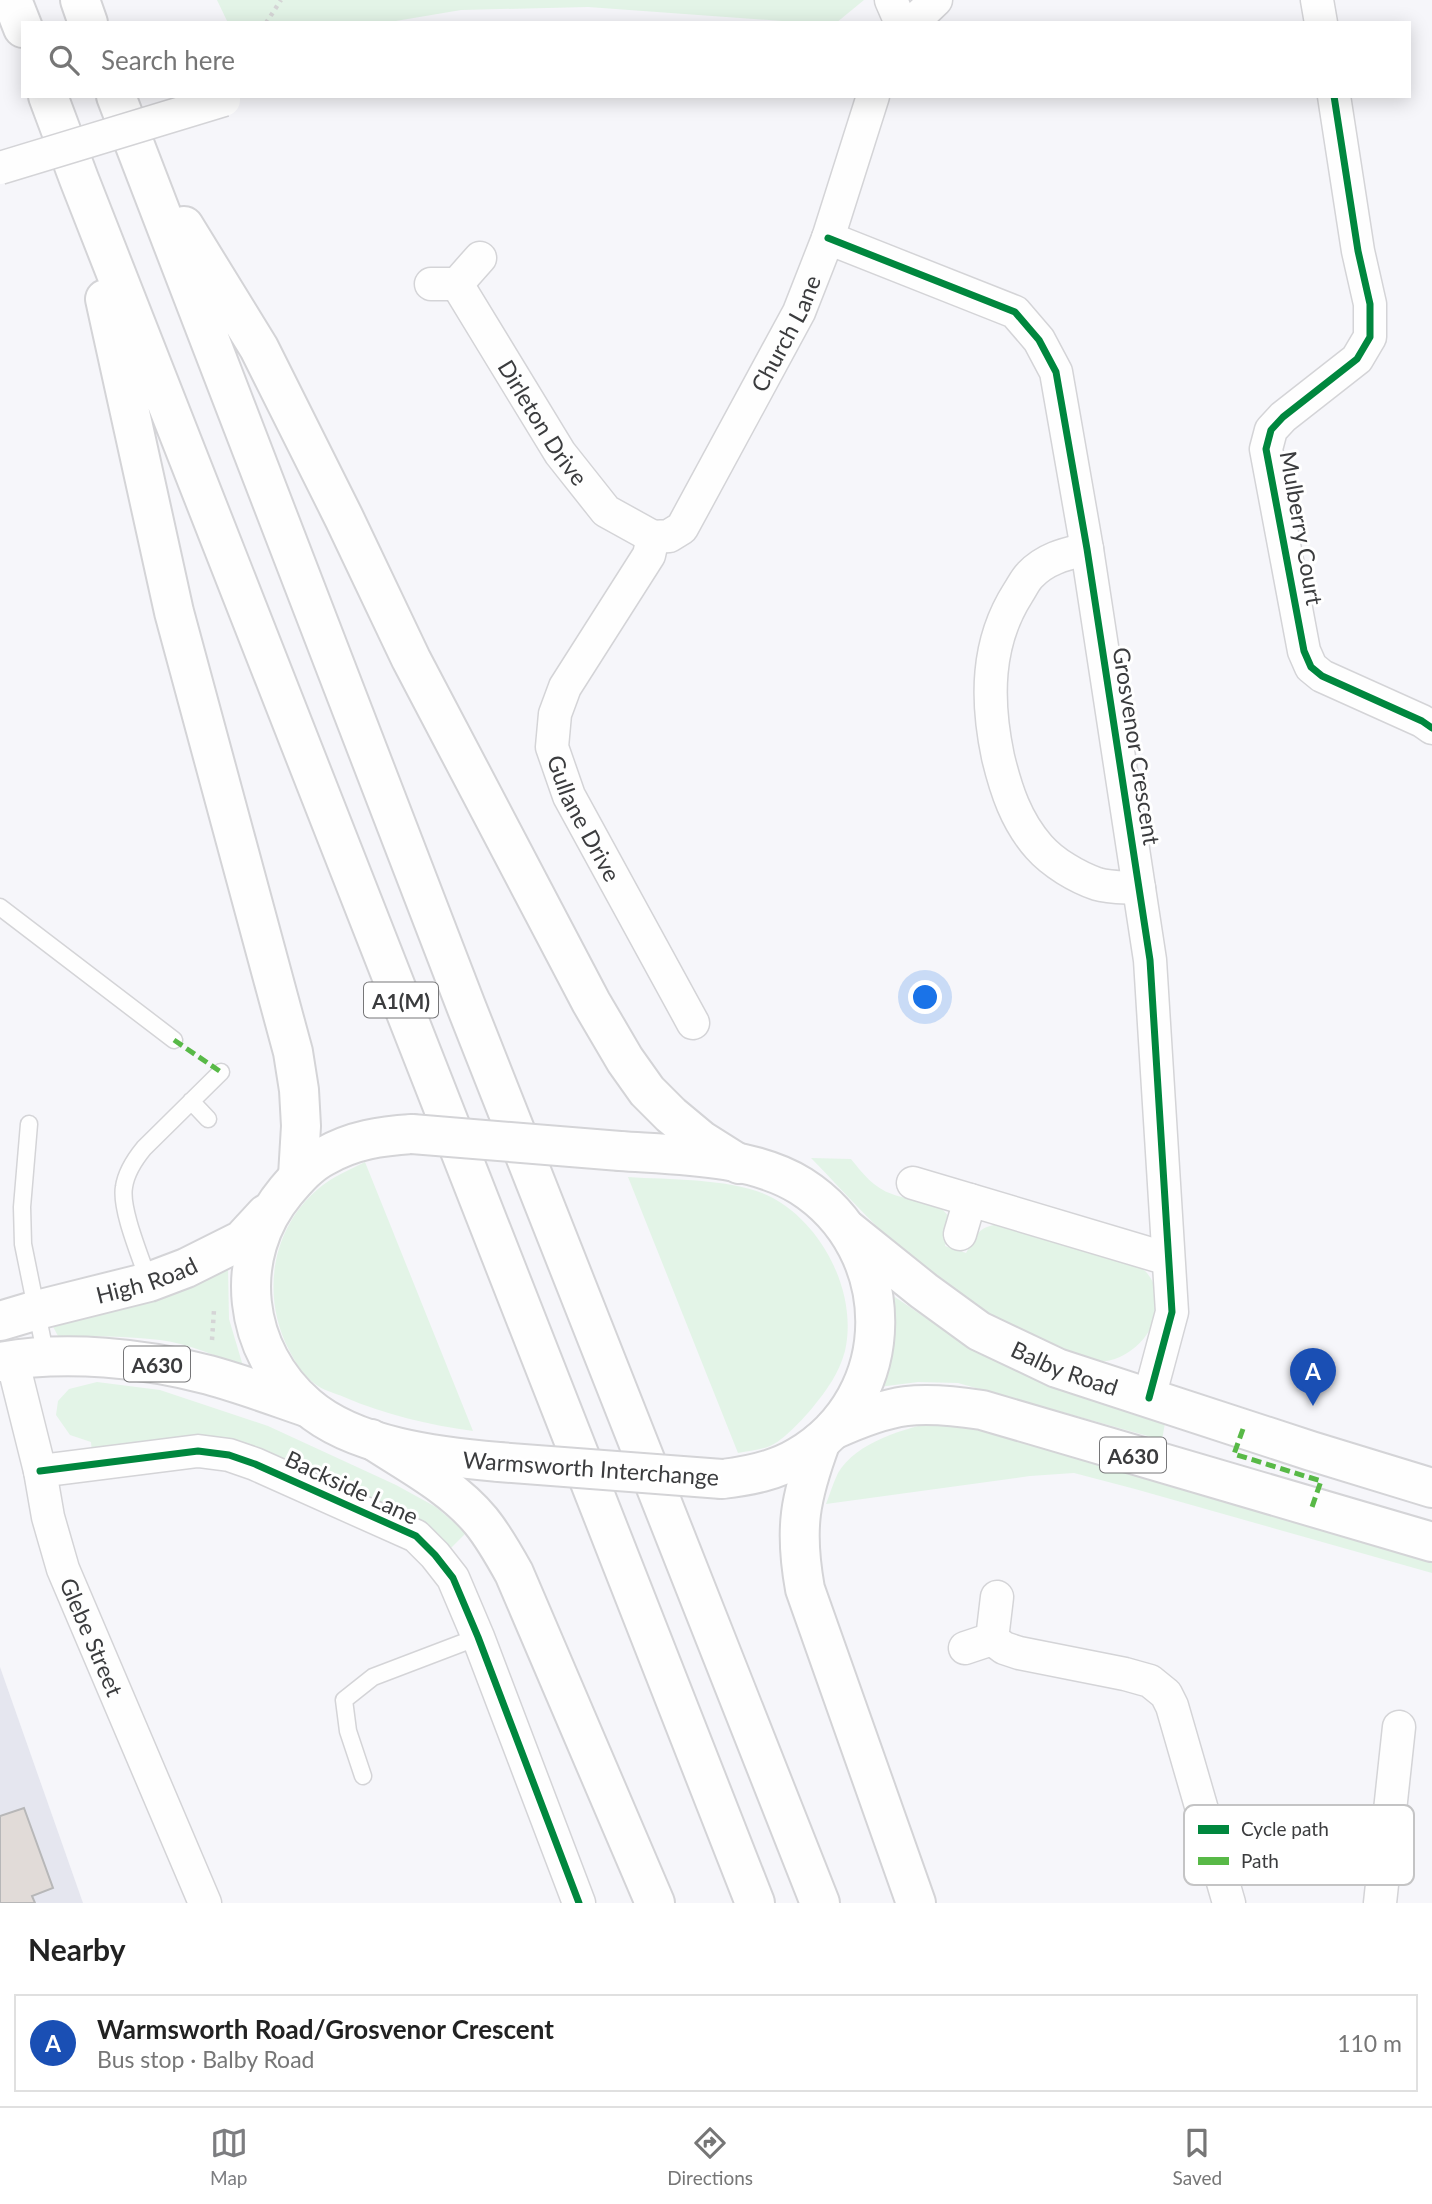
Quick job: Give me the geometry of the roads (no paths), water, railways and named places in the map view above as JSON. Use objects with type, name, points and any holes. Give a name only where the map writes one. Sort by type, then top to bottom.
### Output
[{"type":"main road","points":[[12,0],[21,24]]},
{"type":"main road","points":[[80,0],[88,21]]},
{"type":"main road","name":"A1(M)","points":[[49,98],[755,1903]]},
{"type":"main road","name":"A1(M)","points":[[117,98],[476,1032],[820,1903]]},
{"type":"main road","points":[[134,144],[259,348],[411,659],[591,1002],[625,1060],[648,1091],[671,1115],[701,1140],[739,1164]]},
{"type":"main road","points":[[79,180],[174,612],[293,1052],[301,1126],[286,1190]]},
{"type":"main road","name":"Warmsworth Interchange","points":[[412,1134],[707,1158],[771,1171],[800,1186],[826,1206],[848,1230],[863,1257],[873,1286],[877,1317],[874,1348],[866,1378],[852,1405],[827,1435],[799,1457],[775,1469],[749,1476],[722,1479],[446,1457],[371,1439],[338,1426],[308,1407],[282,1381],[263,1349],[252,1312],[251,1275],[258,1238],[286,1190],[323,1157],[351,1143],[381,1136],[412,1134]]},
{"type":"main road","name":"High Road","points":[[0,1321],[149,1282],[205,1259],[242,1241],[286,1190]]},
{"type":"main road","name":"Balby Road","points":[[848,1230],[979,1331],[1057,1368],[1432,1488]]},
{"type":"main road","name":"A630","points":[[20,1359],[108,1359],[161,1364],[209,1375],[308,1407]]},
{"type":"main road","name":"A630","points":[[827,1435],[864,1416],[895,1407],[942,1404],[982,1410],[1432,1542]]},
{"type":"main road","points":[[827,1435],[806,1482],[801,1507],[800,1559],[805,1589],[916,1903]]},
{"type":"main road","points":[[371,1439],[443,1486],[480,1520],[498,1544],[514,1573],[655,1903]]},
{"type":"street","points":[[891,0],[900,21]]},
{"type":"street","points":[[914,21],[936,0]]},
{"type":"street","points":[[1317,0],[1321,21]]},
{"type":"street","points":[[0,167],[232,98]]},
{"type":"street","name":"Church Lane","points":[[653,537],[669,536],[682,528],[799,312],[828,238],[872,98]]},
{"type":"street","name":"Mulberry Court","points":[[1334,98],[1358,251],[1370,304],[1370,337],[1357,359],[1270,430],[1266,449],[1304,651],[1311,667],[1322,676],[1432,728]]},
{"type":"street","name":"Grosvenor Crescent","points":[[828,238],[1015,312],[1039,340],[1056,372],[1087,549],[1150,960],[1172,1312],[1149,1398]]},
{"type":"street","name":"Dirleton Drive","points":[[480,258],[444,284],[560,453],[606,511],[653,537]]},
{"type":"street","name":"Gullane Drive","points":[[653,537],[649,555],[565,687],[555,714],[552,747],[569,796],[686,980],[694,1023]]},
{"type":"street","points":[[1087,549],[1053,557],[1030,575],[1009,607],[997,639],[990,679],[991,723],[1009,796],[1019,821],[1040,849],[1063,867],[1098,884],[1139,888]]},
{"type":"street","points":[[913,1183],[1168,1259]]},
{"type":"street","points":[[960,1234],[970,1200]]},
{"type":"street","name":"Glebe Street","points":[[20,1359],[48,1517],[63,1569],[205,1903]]},
{"type":"street","name":"Backside Lane","points":[[40,1471],[198,1451],[229,1455],[416,1536],[453,1578],[579,1903]]},
{"type":"street","points":[[996,1597],[979,1643],[1150,1681],[1166,1694],[1172,1706],[1201,1805]]},
{"type":"street","points":[[1391,1805],[1399,1727]]},
{"type":"street","points":[[1224,1885],[1229,1903]]},
{"type":"street","points":[[1380,1903],[1382,1885]]},
{"type":"lane","points":[[0,907],[174,1040]]},
{"type":"lane","points":[[149,1282],[123,1201],[124,1186],[136,1158],[221,1072]]},
{"type":"lane","points":[[191,1101],[208,1119]]},
{"type":"lane","points":[[20,1359],[37,1310],[23,1244],[22,1207],[29,1124]]},
{"type":"lane","points":[[363,1776],[348,1731],[344,1700],[373,1677],[478,1637]]},
{"type":"place","name":"Warmsworth Road/Grosvenor Crescent","points":[[1313,1406]]}]
